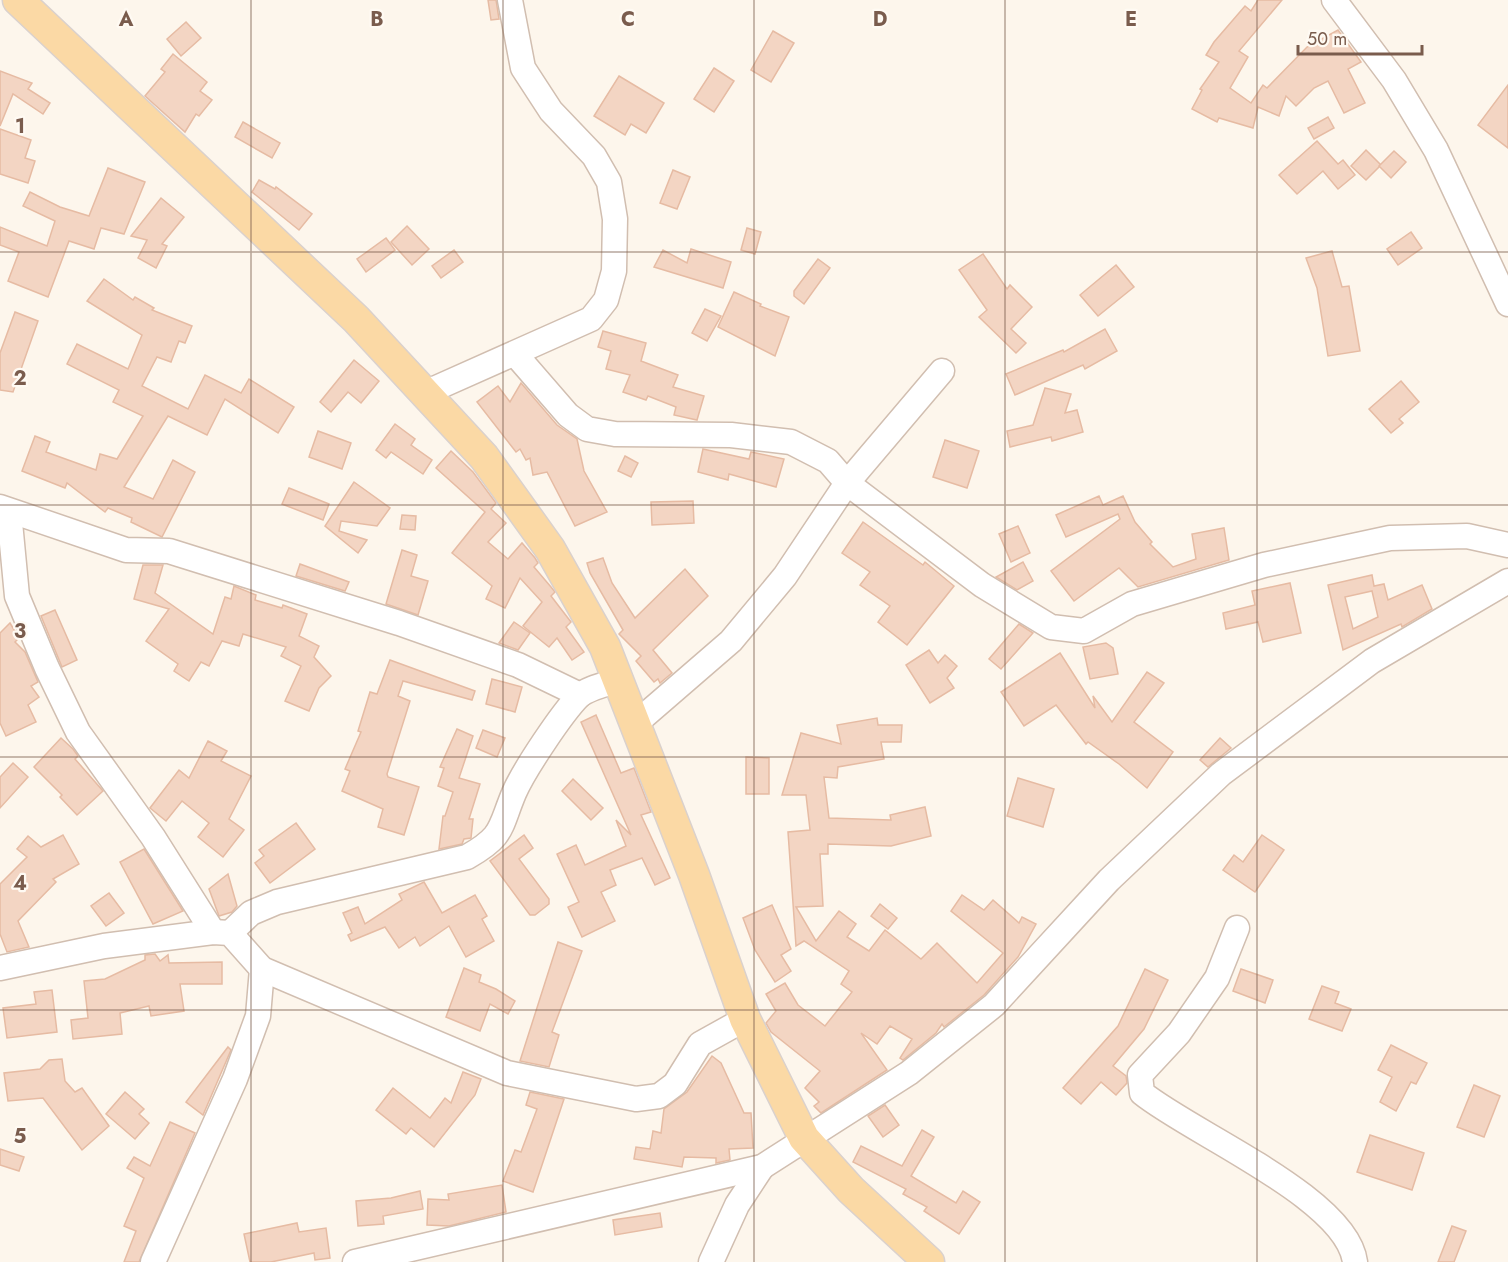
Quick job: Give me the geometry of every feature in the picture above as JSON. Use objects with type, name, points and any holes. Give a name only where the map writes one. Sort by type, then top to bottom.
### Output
[{"type":"main road","points":[[18,0],[356,319],[484,457],[550,549],[604,646],[694,875],[745,1019],[804,1138],[852,1190],[929,1262]]},
{"type":"street","points":[[425,393],[516,355],[591,319],[606,300],[614,271],[615,219],[609,182],[594,156],[550,111],[523,69],[510,0]]},
{"type":"street","points":[[1334,0],[1394,80],[1436,150],[1508,304]]},
{"type":"street","points":[[516,355],[568,415],[587,429],[615,434],[731,435],[791,442],[828,461],[847,483],[982,585],[1051,627],[1084,631],[1132,604],[1264,565],[1390,538],[1467,536],[1508,544]]},
{"type":"street","points":[[635,724],[731,641],[785,576],[847,483],[942,371]]},
{"type":"street","points":[[580,695],[518,664],[399,623],[169,551],[126,550],[4,510],[17,596],[78,732],[221,932],[262,969],[507,1073],[636,1098],[660,1096],[675,1084],[700,1044],[745,1019]]},
{"type":"street","points":[[355,1262],[762,1167],[804,1138],[909,1073],[994,1005],[1109,880],[1221,774],[1372,661],[1508,581]]},
{"type":"street","points":[[0,968],[104,946],[221,932],[251,913],[276,902],[467,857],[490,844],[504,825],[514,792],[532,760],[580,695],[618,680]]},
{"type":"street","points":[[1237,928],[1210,987],[1179,1033],[1140,1075],[1142,1093],[1160,1107],[1211,1136],[1300,1194],[1336,1224],[1354,1255],[1355,1262]]},
{"type":"street","points":[[153,1262],[239,1069],[258,1016],[262,969]]},
{"type":"street","points":[[711,1262],[737,1205],[762,1167]]},
{"type":"building","points":[[488,0],[496,0],[499,19],[491,20]]},
{"type":"building","points":[[1258,0],[1282,0],[1239,51],[1248,57],[1230,88],[1251,103],[1263,85],[1267,88],[1307,47],[1338,30],[1361,62],[1348,69],[1365,103],[1344,113],[1328,81],[1314,88],[1296,106],[1286,96],[1279,116],[1258,107],[1253,128],[1219,118],[1217,122],[1192,109],[1202,90],[1200,89],[1219,62],[1206,55],[1214,42],[1245,6],[1251,11]]},
{"type":"building","points":[[186,22],[201,38],[181,56],[167,39]]},
{"type":"building","points":[[773,31],[794,43],[771,82],[751,70]]},
{"type":"building","points":[[173,54],[207,82],[200,91],[212,100],[199,116],[196,114],[185,132],[145,96],[165,72],[161,69]]},
{"type":"building","points":[[714,68],[734,81],[714,112],[694,99]]},
{"type":"building","points":[[0,71],[32,83],[28,89],[50,103],[43,114],[13,94],[0,126]]},
{"type":"building","points":[[619,76],[664,103],[646,133],[631,124],[625,135],[594,116]]},
{"type":"building","points":[[1508,85],[1508,148],[1478,125]]},
{"type":"building","points":[[1328,117],[1334,128],[1314,139],[1308,128]]},
{"type":"building","points":[[243,122],[280,143],[272,158],[235,137]]},
{"type":"building","points":[[0,129],[31,140],[25,158],[35,161],[28,183],[0,174]]},
{"type":"building","points":[[1317,141],[1338,164],[1343,160],[1355,175],[1338,189],[1323,171],[1297,194],[1279,175]]},
{"type":"building","points":[[1366,150],[1381,165],[1366,180],[1351,166]]},
{"type":"building","points":[[1394,151],[1406,162],[1391,178],[1379,166]]},
{"type":"building","points":[[108,168],[145,182],[124,234],[101,228],[94,249],[69,241],[48,297],[8,281],[19,252],[0,245],[0,227],[47,246],[55,221],[23,206],[30,192],[60,207],[89,216]]},
{"type":"building","points":[[673,170],[690,177],[677,209],[660,203]]},
{"type":"building","points":[[259,180],[275,189],[276,187],[312,214],[299,230],[252,192]]},
{"type":"building","points":[[161,198],[184,217],[162,244],[167,246],[156,268],[138,258],[147,240],[131,236]]},
{"type":"building","points":[[407,226],[429,249],[412,265],[391,242]]},
{"type":"building","points":[[747,228],[761,232],[755,254],[741,250]]},
{"type":"building","points":[[1411,232],[1422,248],[1398,265],[1387,249]]},
{"type":"building","points":[[386,238],[395,250],[366,272],[357,259]]},
{"type":"building","points":[[691,249],[731,262],[723,288],[654,267],[663,250],[687,263]]},
{"type":"building","points":[[454,250],[463,262],[441,278],[432,266]]},
{"type":"building","points":[[1332,251],[1342,287],[1349,286],[1360,351],[1328,356],[1317,288],[1306,258]]},
{"type":"building","points":[[983,254],[1007,289],[1010,285],[1032,307],[1011,329],[1026,343],[1016,353],[979,317],[987,310],[959,270]]},
{"type":"building","points":[[818,259],[830,268],[804,304],[794,296],[794,291]]},
{"type":"building","points":[[1116,265],[1134,287],[1098,316],[1080,295]]},
{"type":"building","points":[[104,279],[133,300],[135,297],[154,308],[152,310],[192,326],[185,343],[179,341],[171,362],[157,357],[142,386],[188,409],[205,375],[241,393],[249,379],[294,407],[278,433],[225,399],[207,435],[168,416],[124,487],[153,499],[173,460],[195,472],[162,537],[131,522],[132,518],[108,508],[105,512],[67,483],[65,488],[22,471],[35,436],[50,442],[46,452],[96,470],[100,454],[117,459],[143,416],[113,402],[119,390],[67,364],[77,344],[128,369],[142,335],[87,301]]},
{"type":"building","points":[[734,292],[761,304],[760,306],[789,317],[775,356],[718,327]]},
{"type":"building","points":[[705,309],[721,316],[707,341],[692,333]]},
{"type":"building","points":[[15,312],[38,321],[13,392],[0,390],[0,353]]},
{"type":"building","points":[[1105,329],[1117,351],[1085,369],[1083,365],[1015,395],[1006,374],[1063,350],[1064,352]]},
{"type":"building","points":[[603,331],[646,343],[641,361],[678,375],[673,387],[704,396],[697,420],[674,415],[676,407],[648,396],[646,400],[623,392],[630,375],[606,369],[611,351],[598,347]]},
{"type":"building","points":[[354,360],[379,381],[361,403],[348,392],[331,412],[320,402]]},
{"type":"building","points":[[1401,381],[1419,402],[1399,419],[1403,423],[1391,433],[1369,409]]},
{"type":"building","points":[[521,383],[557,425],[577,439],[584,471],[607,512],[575,526],[547,472],[533,475],[530,458],[526,460],[520,449],[516,452],[477,402],[498,386],[510,402]]},
{"type":"building","points":[[1045,388],[1071,394],[1065,413],[1077,410],[1083,432],[1052,441],[1051,437],[1010,447],[1007,431],[1033,425]]},
{"type":"building","points":[[395,424],[415,439],[411,445],[432,460],[423,474],[391,452],[386,458],[376,450]]},
{"type":"building","points":[[318,431],[351,443],[342,469],[309,457]]},
{"type":"building","points":[[945,440],[979,451],[967,488],[933,477]]},
{"type":"building","points":[[703,449],[749,459],[751,452],[784,459],[776,487],[729,474],[728,480],[698,472]]},
{"type":"building","points":[[451,451],[473,472],[496,503],[491,509],[506,523],[488,542],[508,559],[522,543],[538,563],[534,567],[555,592],[551,596],[571,622],[566,627],[584,652],[572,660],[557,638],[549,647],[523,626],[542,602],[520,578],[505,608],[486,599],[492,586],[452,553],[485,512],[436,468]]},
{"type":"building","points":[[625,456],[638,463],[631,477],[618,471]]},
{"type":"building","points":[[354,482],[390,508],[377,526],[341,521],[339,531],[367,540],[358,553],[325,526]]},
{"type":"building","points":[[289,488],[329,504],[323,520],[282,504]]},
{"type":"building","points":[[1099,496],[1103,505],[1123,496],[1135,522],[1152,542],[1150,544],[1173,567],[1196,559],[1192,534],[1224,528],[1229,560],[1138,587],[1119,568],[1074,601],[1051,571],[1120,519],[1118,514],[1066,537],[1056,515]]},
{"type":"building","points":[[693,501],[694,523],[652,525],[651,502]]},
{"type":"building","points":[[402,515],[416,516],[415,530],[400,529]]},
{"type":"building","points":[[863,522],[923,565],[925,562],[954,586],[907,645],[878,622],[890,606],[860,585],[870,572],[842,553]]},
{"type":"building","points":[[1018,526],[1030,553],[1011,562],[999,534]]},
{"type":"building","points":[[402,550],[417,555],[411,576],[428,581],[418,615],[386,604]]},
{"type":"building","points":[[603,558],[612,583],[635,618],[685,569],[708,596],[653,650],[672,673],[660,683],[658,679],[654,682],[636,661],[641,656],[619,634],[623,630],[590,573],[587,563]]},
{"type":"building","points":[[1023,562],[1033,581],[1017,590],[996,577]]},
{"type":"building","points":[[300,564],[349,582],[345,591],[296,576]]},
{"type":"building","points":[[143,565],[163,565],[155,593],[213,634],[225,597],[231,599],[234,586],[256,595],[255,600],[282,608],[283,605],[307,614],[299,636],[319,646],[314,657],[331,676],[319,688],[309,711],[285,701],[301,666],[281,656],[286,647],[243,634],[239,646],[222,641],[209,666],[201,662],[189,681],[174,671],[178,664],[146,641],[169,609],[134,599]]},
{"type":"building","points":[[1372,575],[1374,586],[1384,584],[1388,600],[1422,585],[1432,609],[1402,627],[1401,624],[1343,650],[1328,585]],"holes":[[[1372,591],[1378,617],[1353,629],[1345,597]]]},
{"type":"building","points":[[1290,583],[1301,633],[1263,642],[1258,622],[1226,629],[1223,613],[1255,605],[1252,591]]},
{"type":"building","points":[[55,610],[77,660],[62,667],[41,616]]},
{"type":"building","points":[[514,622],[530,633],[518,650],[499,643]]},
{"type":"building","points":[[10,623],[19,638],[15,642],[25,652],[38,682],[31,686],[39,697],[28,705],[36,722],[6,736],[0,723],[0,633]]},
{"type":"building","points":[[1019,624],[1033,633],[1001,669],[989,659]]},
{"type":"building","points":[[1106,643],[1113,648],[1118,674],[1090,679],[1083,647]]},
{"type":"building","points":[[929,650],[938,663],[945,655],[957,666],[947,678],[954,688],[930,703],[906,665]]},
{"type":"building","points":[[1060,653],[1095,708],[1093,696],[1112,722],[1147,672],[1164,683],[1134,722],[1173,752],[1147,788],[1119,764],[1088,742],[1086,744],[1056,705],[1024,726],[1001,692]]},
{"type":"building","points":[[390,660],[475,691],[472,700],[403,681],[398,696],[410,701],[387,774],[388,777],[419,787],[404,835],[378,827],[383,809],[342,791],[350,771],[345,769],[361,732],[358,731],[370,692],[377,694]]},
{"type":"building","points":[[492,679],[522,687],[515,712],[486,704]]},
{"type":"building","points":[[596,715],[621,773],[634,768],[651,812],[641,815],[670,878],[655,885],[642,858],[610,870],[616,885],[601,892],[615,921],[582,937],[568,907],[579,902],[557,854],[576,845],[585,865],[626,846],[616,820],[631,835],[581,722]]},
{"type":"building","points":[[877,718],[878,725],[902,725],[901,742],[881,742],[884,759],[838,767],[837,778],[824,777],[829,818],[891,820],[890,815],[925,807],[931,836],[891,846],[828,844],[828,854],[820,854],[823,906],[796,907],[816,941],[839,911],[856,924],[847,937],[869,951],[885,930],[921,959],[937,943],[977,983],[1003,953],[951,911],[962,895],[984,910],[993,900],[1019,923],[1022,917],[1036,924],[1018,957],[984,995],[944,1027],[942,1024],[936,1033],[903,1060],[900,1058],[912,1039],[890,1026],[877,1044],[861,1033],[887,1070],[821,1113],[814,1106],[819,1102],[805,1088],[820,1071],[771,1032],[766,1023],[776,1011],[766,994],[785,983],[798,1005],[825,1026],[852,992],[841,984],[849,971],[804,941],[796,946],[788,832],[810,830],[806,795],[782,795],[801,733],[841,744],[837,725]]},
{"type":"building","points":[[457,729],[473,736],[459,778],[480,784],[469,819],[473,819],[471,838],[464,839],[462,844],[439,849],[443,816],[445,816],[453,792],[438,786],[444,768],[440,767]]},
{"type":"building","points":[[483,730],[505,738],[497,757],[476,748]]},
{"type":"building","points":[[61,738],[73,749],[78,756],[75,759],[103,791],[77,815],[60,797],[62,795],[34,767]]},
{"type":"building","points":[[1220,738],[1231,748],[1208,767],[1200,760]]},
{"type":"building","points":[[208,741],[227,751],[221,761],[251,776],[229,819],[244,830],[223,857],[198,837],[209,823],[182,801],[166,821],[150,808],[179,770],[189,778]]},
{"type":"building","points":[[746,757],[769,758],[769,794],[746,794]]},
{"type":"building","points":[[13,763],[28,777],[0,808],[0,777]]},
{"type":"building","points":[[1018,778],[1054,789],[1043,827],[1007,816]]},
{"type":"building","points":[[573,779],[603,808],[591,820],[562,791]]},
{"type":"building","points":[[296,823],[315,849],[270,883],[255,863],[264,856],[259,850]]},
{"type":"building","points":[[63,835],[79,864],[53,879],[56,882],[18,921],[29,947],[7,952],[0,934],[0,884],[27,857],[17,849],[28,836],[41,847]]},
{"type":"building","points":[[524,835],[533,848],[519,859],[549,899],[549,904],[535,915],[530,915],[490,861]]},
{"type":"building","points":[[1262,835],[1284,850],[1255,892],[1223,870],[1234,855],[1243,862]]},
{"type":"building","points":[[144,849],[183,911],[153,924],[120,862]]},
{"type":"building","points":[[228,874],[237,906],[232,912],[219,916],[209,889]]},
{"type":"building","points":[[424,882],[442,913],[475,895],[487,916],[482,919],[494,941],[466,957],[449,926],[420,946],[415,937],[399,948],[385,927],[351,941],[348,935],[352,933],[343,913],[358,907],[365,924],[402,900],[399,894]]},
{"type":"building","points":[[109,893],[124,913],[106,926],[91,906]]},
{"type":"building","points":[[880,904],[897,918],[888,929],[871,916]]},
{"type":"building","points":[[772,905],[791,949],[781,955],[791,971],[775,982],[755,950],[743,918]]},
{"type":"building","points":[[558,942],[582,951],[552,1032],[559,1035],[549,1067],[520,1061]]},
{"type":"building","points":[[155,954],[160,961],[168,955],[169,963],[222,962],[222,984],[180,984],[184,1011],[151,1016],[149,1006],[120,1013],[122,1034],[73,1039],[71,1020],[88,1018],[84,981],[105,979],[145,960],[145,955]]},
{"type":"building","points":[[464,968],[481,975],[479,982],[515,1001],[508,1014],[490,1004],[480,1031],[446,1017]]},
{"type":"building","points":[[1145,969],[1168,980],[1144,1029],[1113,1066],[1126,1076],[1127,1083],[1116,1095],[1101,1082],[1081,1104],[1063,1088],[1118,1026]]},
{"type":"building","points":[[1241,969],[1273,980],[1265,1003],[1233,991]]},
{"type":"building","points":[[1322,986],[1339,992],[1335,1003],[1351,1009],[1342,1031],[1309,1019]]},
{"type":"building","points":[[52,990],[57,1032],[7,1038],[3,1008],[36,1004],[34,992]]},
{"type":"building","points":[[1391,1045],[1427,1063],[1416,1084],[1411,1082],[1396,1111],[1380,1102],[1392,1077],[1378,1070]]},
{"type":"building","points":[[228,1047],[231,1050],[203,1115],[186,1102]]},
{"type":"building","points":[[712,1056],[721,1063],[744,1113],[751,1113],[753,1148],[729,1149],[730,1160],[716,1163],[716,1158],[684,1157],[682,1167],[634,1159],[636,1147],[650,1149],[653,1131],[661,1133],[664,1109],[687,1092]]},
{"type":"building","points":[[62,1059],[65,1081],[75,1092],[82,1088],[109,1126],[82,1150],[43,1098],[8,1101],[4,1073],[40,1069],[49,1060]]},
{"type":"building","points":[[463,1072],[481,1079],[475,1095],[434,1147],[411,1128],[406,1134],[376,1110],[393,1088],[430,1118],[445,1098],[451,1103]]},
{"type":"building","points":[[1474,1085],[1500,1096],[1484,1137],[1457,1127]]},
{"type":"building","points":[[125,1092],[144,1109],[139,1114],[149,1123],[135,1139],[106,1114]]},
{"type":"building","points":[[530,1092],[564,1099],[533,1192],[503,1181],[515,1150],[521,1152],[537,1109],[526,1105]]},
{"type":"building","points":[[885,1105],[899,1125],[883,1137],[868,1116]]},
{"type":"building","points":[[170,1122],[195,1133],[139,1262],[124,1262],[136,1231],[124,1226],[144,1178],[127,1168],[134,1157],[150,1166]]},
{"type":"building","points":[[922,1130],[934,1137],[911,1176],[956,1203],[963,1191],[980,1202],[959,1234],[924,1211],[927,1207],[903,1194],[906,1189],[853,1162],[861,1146],[902,1166]]},
{"type":"building","points":[[1370,1135],[1424,1153],[1412,1190],[1357,1172]]},
{"type":"building","points":[[0,1149],[24,1157],[19,1171],[0,1165]]},
{"type":"building","points":[[502,1185],[506,1212],[449,1226],[427,1225],[428,1199],[449,1200],[448,1194]]},
{"type":"building","points":[[420,1191],[423,1209],[383,1216],[384,1224],[358,1226],[356,1201],[391,1198]]},
{"type":"building","points":[[660,1213],[662,1227],[615,1235],[613,1220]]},
{"type":"building","points":[[297,1223],[299,1232],[326,1228],[330,1258],[315,1260],[314,1253],[271,1262],[250,1262],[244,1234]]},
{"type":"building","points":[[1452,1226],[1466,1231],[1454,1262],[1438,1262]]}]
